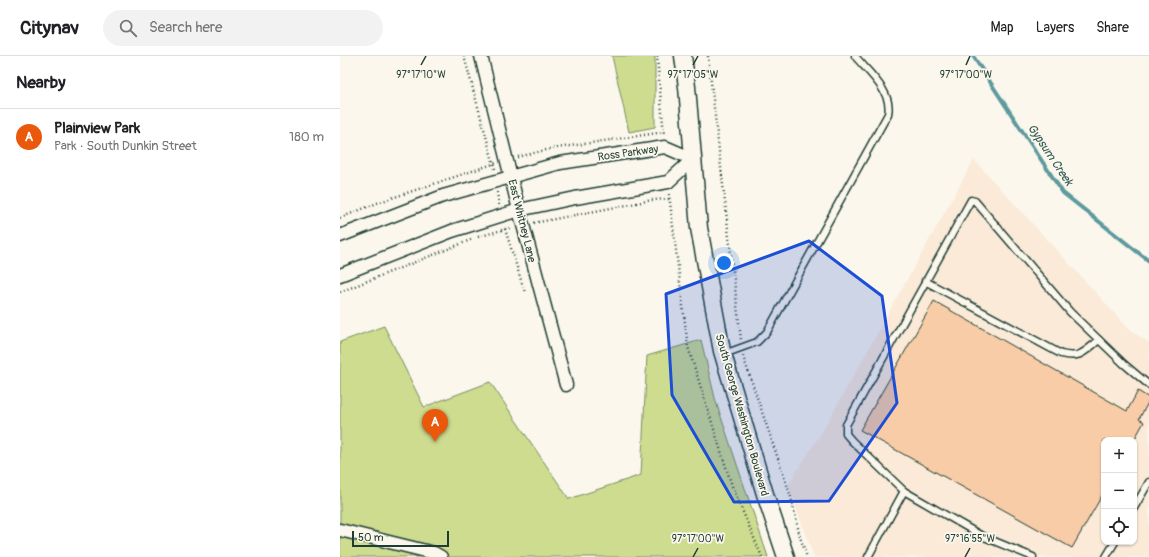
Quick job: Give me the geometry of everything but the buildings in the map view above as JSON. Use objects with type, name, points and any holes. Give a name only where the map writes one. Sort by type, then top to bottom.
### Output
[{"type":"street","name":"East Whitney Lane","points":[[481,56],[510,176],[566,385]]},
{"type":"street","name":"South George Washington Boulevard","points":[[682,56],[687,87],[699,228],[723,354],[786,557]]},
{"type":"street","name":"Ross Parkway","points":[[340,236],[443,196],[560,163],[665,147],[693,159]]},
{"type":"street","points":[[340,275],[452,231],[519,210],[574,198],[668,182],[693,159]]},
{"type":"street","points":[[340,530],[434,553],[441,557]]},
{"type":"lane","points":[[723,354],[758,342],[776,318],[888,114],[890,107],[888,99],[880,85],[855,56]]},
{"type":"lane","points":[[1032,557],[982,536],[904,491],[846,434],[846,425],[971,200],[975,201],[997,225],[1070,312],[1149,385]]},
{"type":"lane","points":[[925,281],[1060,354],[1072,357],[1080,356],[1099,340]]},
{"type":"lane","points":[[1137,503],[1149,482]]},
{"type":"lane","points":[[868,557],[904,491]]},
{"type":"lane","points":[[1106,557],[1113,545]]},
{"type":"path","points":[[656,56],[665,147]]},
{"type":"path","points":[[708,56],[744,361],[791,497],[800,537],[807,557]]},
{"type":"path","points":[[668,182],[688,347],[732,486],[762,557]]},
{"type":"path","points":[[340,292],[472,239],[523,225],[652,200],[670,199]]},
{"type":"highlighted area","points":[[809,241],[882,296],[897,403],[829,501],[734,502],[672,395],[666,294]]},
{"type":"shaded area","points":[[974,160],[1128,328],[1149,343],[1149,557],[814,557],[788,485],[826,425]]},
{"type":"green space","points":[[612,56],[655,56],[655,127],[629,132]]},
{"type":"green space","points":[[384,326],[424,407],[490,382],[569,499],[641,475],[647,356],[701,340],[716,402],[768,557],[340,557],[340,342]]},
{"type":"waterway","name":"Gypsum Creek","points":[[973,56],[1063,193],[1149,261]]},
{"type":"place","name":"Plainview Park","points":[[435,442]]}]
